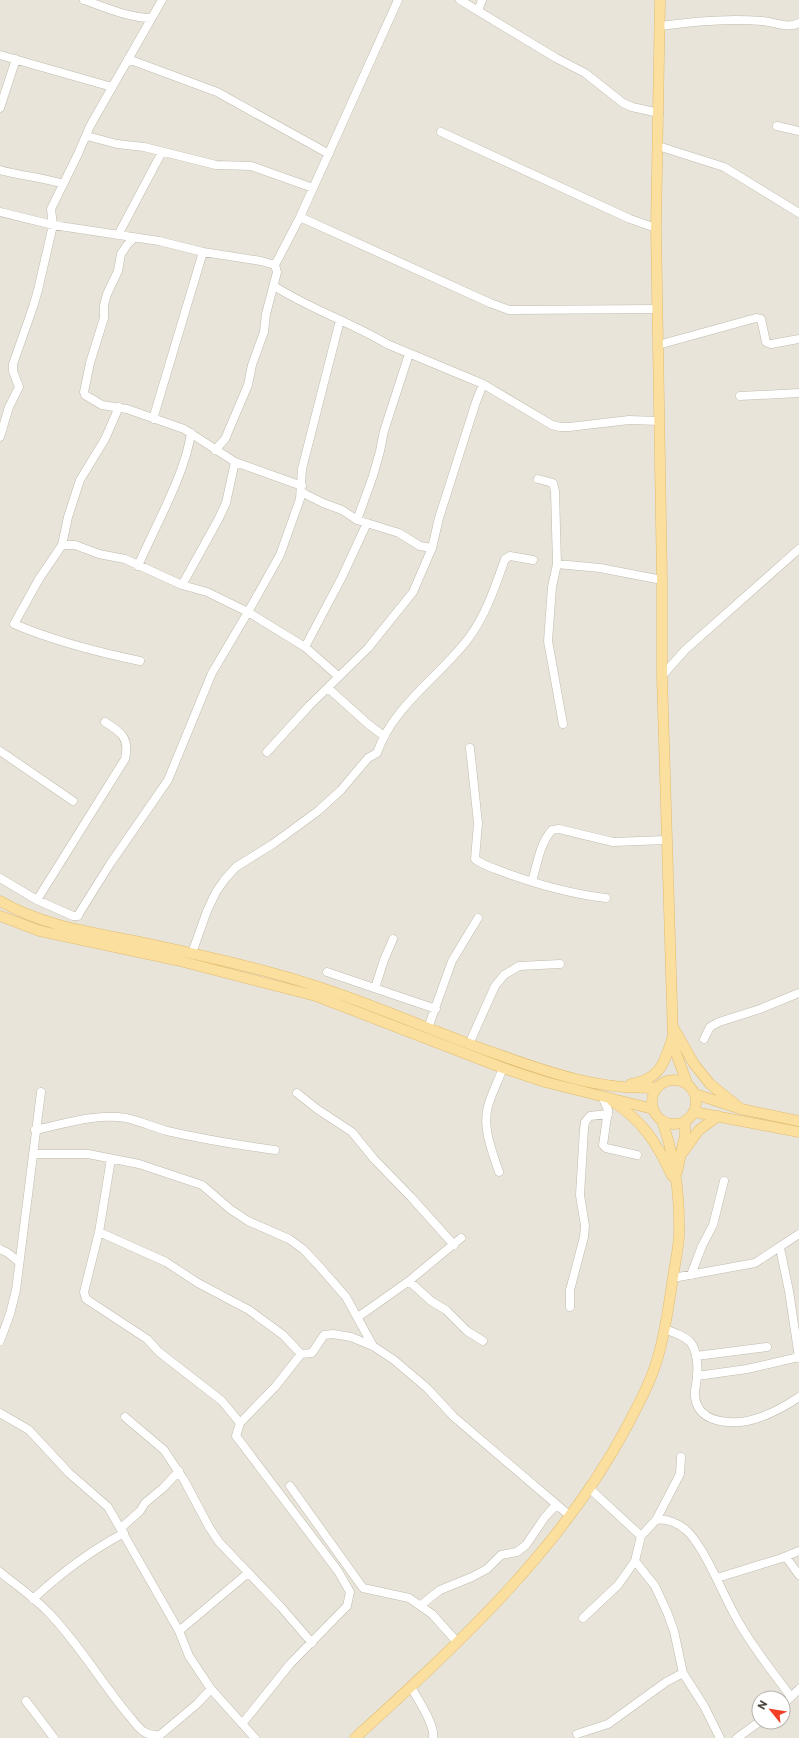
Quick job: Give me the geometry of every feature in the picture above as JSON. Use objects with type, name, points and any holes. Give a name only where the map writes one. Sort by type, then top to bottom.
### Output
[{"type":"main road","points":[[660,0],[656,228],[660,421],[662,676],[672,1026],[673,1041],[687,1083],[695,1094],[696,1100],[694,1112],[685,1121],[676,1124],[662,1121]]},
{"type":"main road","points":[[0,901],[16,910],[52,923],[192,953],[276,974],[327,990],[534,1067],[579,1079],[639,1088],[660,1085],[672,1080],[687,1083]]},
{"type":"main road","points":[[0,916],[40,931],[176,960],[316,996],[502,1068],[545,1082],[653,1109]]},
{"type":"main road","points":[[672,1026],[694,1064],[710,1084],[741,1109]]},
{"type":"main road","points":[[355,1738],[410,1688],[523,1574],[570,1516],[589,1488],[618,1443],[646,1387],[657,1360],[664,1329],[679,1237],[676,1180],[669,1143],[662,1121],[653,1109],[652,1099],[660,1085],[673,1041]]},
{"type":"main road","points":[[618,1086],[645,1080],[655,1075],[664,1062],[673,1041]]},
{"type":"main road","points":[[695,1094],[741,1109],[799,1121]]},
{"type":"main road","points":[[605,1097],[634,1117],[646,1129],[676,1180]]},
{"type":"main road","points":[[694,1112],[799,1132]]},
{"type":"main road","points":[[681,1155],[699,1130],[718,1116]]},
{"type":"main road","points":[[676,1180],[685,1121]]},
{"type":"street","points":[[84,0],[122,12],[151,18]]},
{"type":"street","points":[[0,437],[9,407],[19,387],[13,371],[13,364],[34,307],[53,225],[51,209],[87,136],[90,126],[162,0]]},
{"type":"street","points":[[215,450],[224,439],[248,386],[252,365],[264,332],[266,314],[277,272],[275,265],[314,188],[398,0]]},
{"type":"street","points":[[460,0],[556,58],[585,73],[623,103],[632,107],[659,113]]},
{"type":"street","points":[[478,11],[482,0]]},
{"type":"street","points":[[660,26],[710,20],[734,19],[764,21],[790,26],[799,23]]},
{"type":"street","points":[[0,54],[112,87]]},
{"type":"street","points":[[0,108],[16,59]]},
{"type":"street","points":[[128,59],[216,92],[329,154]]},
{"type":"street","points":[[777,126],[799,132]]},
{"type":"street","points":[[441,132],[630,219],[656,228]]},
{"type":"street","points":[[87,136],[117,144],[144,147],[216,165],[251,166],[314,188]]},
{"type":"street","points":[[658,146],[724,167],[799,214]]},
{"type":"street","points":[[118,235],[162,152]]},
{"type":"street","points":[[0,170],[24,176],[47,179],[63,184]]},
{"type":"street","points":[[0,212],[53,225],[159,241],[204,252],[239,257],[275,265]]},
{"type":"street","points":[[300,217],[490,303],[509,310],[658,309]]},
{"type":"street","points":[[134,238],[127,245],[122,254],[118,270],[107,294],[104,305],[104,318],[90,363],[84,392],[87,396],[102,405],[119,407],[194,435],[235,462],[302,489],[324,503],[342,510],[358,520],[399,532],[420,546],[432,548]]},
{"type":"street","points":[[153,419],[204,252]]},
{"type":"street","points":[[274,286],[295,299],[409,354],[483,384],[552,425],[560,427],[630,420],[660,421]]},
{"type":"street","points":[[658,346],[756,318],[761,319],[766,342],[771,344],[799,339]]},
{"type":"street","points":[[0,878],[37,900],[73,916],[78,916],[110,864],[168,780],[212,673],[280,554],[293,520],[302,489],[304,462],[340,320]]},
{"type":"street","points":[[358,520],[375,470],[384,431],[409,354]]},
{"type":"street","points":[[267,752],[338,676],[368,648],[403,606],[419,578],[432,548],[439,518],[483,384]]},
{"type":"street","points":[[740,396],[799,393]]},
{"type":"street","points":[[119,407],[105,439],[80,480],[68,517],[62,545],[39,579],[14,624],[34,633],[98,652],[140,661]]},
{"type":"street","points":[[138,566],[171,492],[194,435]]},
{"type":"street","points":[[182,585],[226,504],[235,462]]},
{"type":"street","points":[[538,479],[549,481],[555,486],[557,564],[552,586],[548,641],[563,724]]},
{"type":"street","points":[[304,647],[342,577],[367,523]]},
{"type":"street","points":[[62,545],[75,546],[99,554],[125,559],[182,585],[207,592],[248,612],[304,647],[338,676]]},
{"type":"street","points":[[662,676],[685,650],[799,549]]},
{"type":"street","points":[[192,953],[206,911],[225,879],[236,867],[273,844],[306,820],[335,796],[368,758],[377,753],[384,736],[409,703],[451,658],[474,630],[492,595],[505,559],[510,556],[533,560]]},
{"type":"street","points":[[557,564],[600,568],[662,580]]},
{"type":"street","points":[[328,688],[362,720],[384,736]]},
{"type":"street","points":[[37,900],[125,759],[127,752],[124,737],[118,730],[105,722]]},
{"type":"street","points":[[470,748],[478,823],[475,859],[489,867],[532,881],[574,893],[606,898]]},
{"type":"street","points":[[0,751],[73,801]]},
{"type":"street","points":[[532,881],[546,836],[552,830],[559,829],[613,842],[666,840]]},
{"type":"street","points":[[428,1028],[452,961],[478,918]]},
{"type":"street","points":[[374,988],[393,939]]},
{"type":"street","points":[[469,1044],[495,986],[504,975],[519,966],[560,964]]},
{"type":"street","points":[[327,972],[436,1009]]},
{"type":"street","points":[[704,1039],[710,1027],[719,1022],[760,1009],[799,993]]},
{"type":"street","points":[[499,1172],[489,1144],[486,1120],[488,1107],[502,1068]]},
{"type":"street","points":[[0,1341],[10,1314],[16,1290],[41,1092]]},
{"type":"street","points":[[297,1093],[317,1109],[352,1132],[374,1159],[454,1244]]},
{"type":"street","points":[[605,1097],[608,1114],[603,1145],[606,1148],[637,1155]]},
{"type":"street","points":[[570,1307],[570,1290],[584,1237],[585,1226],[580,1195],[585,1122],[590,1116],[608,1114]]},
{"type":"street","points":[[35,1130],[79,1120],[125,1118],[155,1128],[202,1139],[275,1150]]},
{"type":"street","points":[[33,1154],[88,1154],[139,1164],[202,1184],[230,1209],[248,1221],[289,1239],[319,1266],[346,1297],[358,1317],[360,1326],[373,1346]]},
{"type":"street","points":[[111,1159],[99,1232],[85,1288],[86,1299],[148,1339],[159,1352],[222,1401],[240,1423]]},
{"type":"street","points":[[691,1275],[702,1246],[714,1225],[724,1181]]},
{"type":"street","points":[[99,1232],[166,1262],[198,1282],[249,1310],[283,1335],[301,1354]]},
{"type":"street","points":[[673,1278],[755,1263],[780,1248],[799,1234]]},
{"type":"street","points":[[358,1317],[409,1281],[461,1238]]},
{"type":"street","points":[[698,1376],[747,1369],[799,1357],[787,1278],[780,1248]]},
{"type":"street","points":[[0,1249],[8,1253],[19,1262]]},
{"type":"street","points":[[8,1253],[20,1250]]},
{"type":"street","points":[[409,1281],[431,1301],[446,1310],[467,1331],[483,1341]]},
{"type":"street","points":[[664,1329],[691,1344],[696,1356],[698,1376],[695,1391],[698,1406],[712,1420],[732,1422],[760,1417],[786,1406],[799,1397]]},
{"type":"street","points":[[242,1724],[290,1664],[312,1644],[348,1606],[350,1592],[338,1571],[236,1436],[240,1423],[275,1387],[301,1354],[312,1353],[324,1336],[333,1334],[351,1338],[373,1346],[394,1360],[427,1388],[454,1417],[570,1516]]},
{"type":"street","points":[[696,1356],[766,1347]]},
{"type":"street","points":[[0,1414],[29,1430],[69,1473],[108,1507],[179,1631],[189,1656],[211,1689],[255,1738]]},
{"type":"street","points":[[125,1417],[164,1450],[179,1471],[209,1527],[219,1542],[281,1607],[312,1644]]},
{"type":"street","points":[[583,1618],[618,1585],[635,1561],[641,1536],[656,1520],[680,1474],[681,1457]]},
{"type":"street","points":[[33,1600],[72,1566],[123,1531],[179,1471]]},
{"type":"street","points":[[290,1486],[363,1588],[409,1598],[432,1614],[457,1642]]},
{"type":"street","points":[[589,1488],[641,1536]]},
{"type":"street","points":[[421,1605],[440,1590],[487,1569],[501,1555],[517,1552],[526,1545],[545,1517],[556,1505]]},
{"type":"street","points":[[656,1520],[670,1521],[687,1530],[699,1546],[717,1578],[742,1628],[762,1659],[786,1690]]},
{"type":"street","points":[[717,1578],[786,1557],[799,1551]]},
{"type":"street","points":[[786,1557],[799,1575]]},
{"type":"street","points":[[635,1561],[655,1586],[674,1631],[684,1673],[704,1706],[720,1738]]},
{"type":"street","points":[[0,1572],[49,1613],[92,1665],[124,1710],[141,1730],[147,1734],[153,1736],[160,1735],[197,1704],[211,1689]]},
{"type":"street","points":[[179,1631],[248,1573]]},
{"type":"street","points":[[577,1734],[608,1724],[666,1682],[684,1673]]},
{"type":"street","points":[[410,1688],[429,1721],[434,1733],[433,1738]]},
{"type":"street","points":[[791,1696],[799,1689]]},
{"type":"street","points":[[26,1701],[54,1738]]},
{"type":"street","points":[[737,1738],[751,1728]]},
{"type":"shaded area","points":[[0,0],[799,0],[799,1738],[0,1738]]}]
